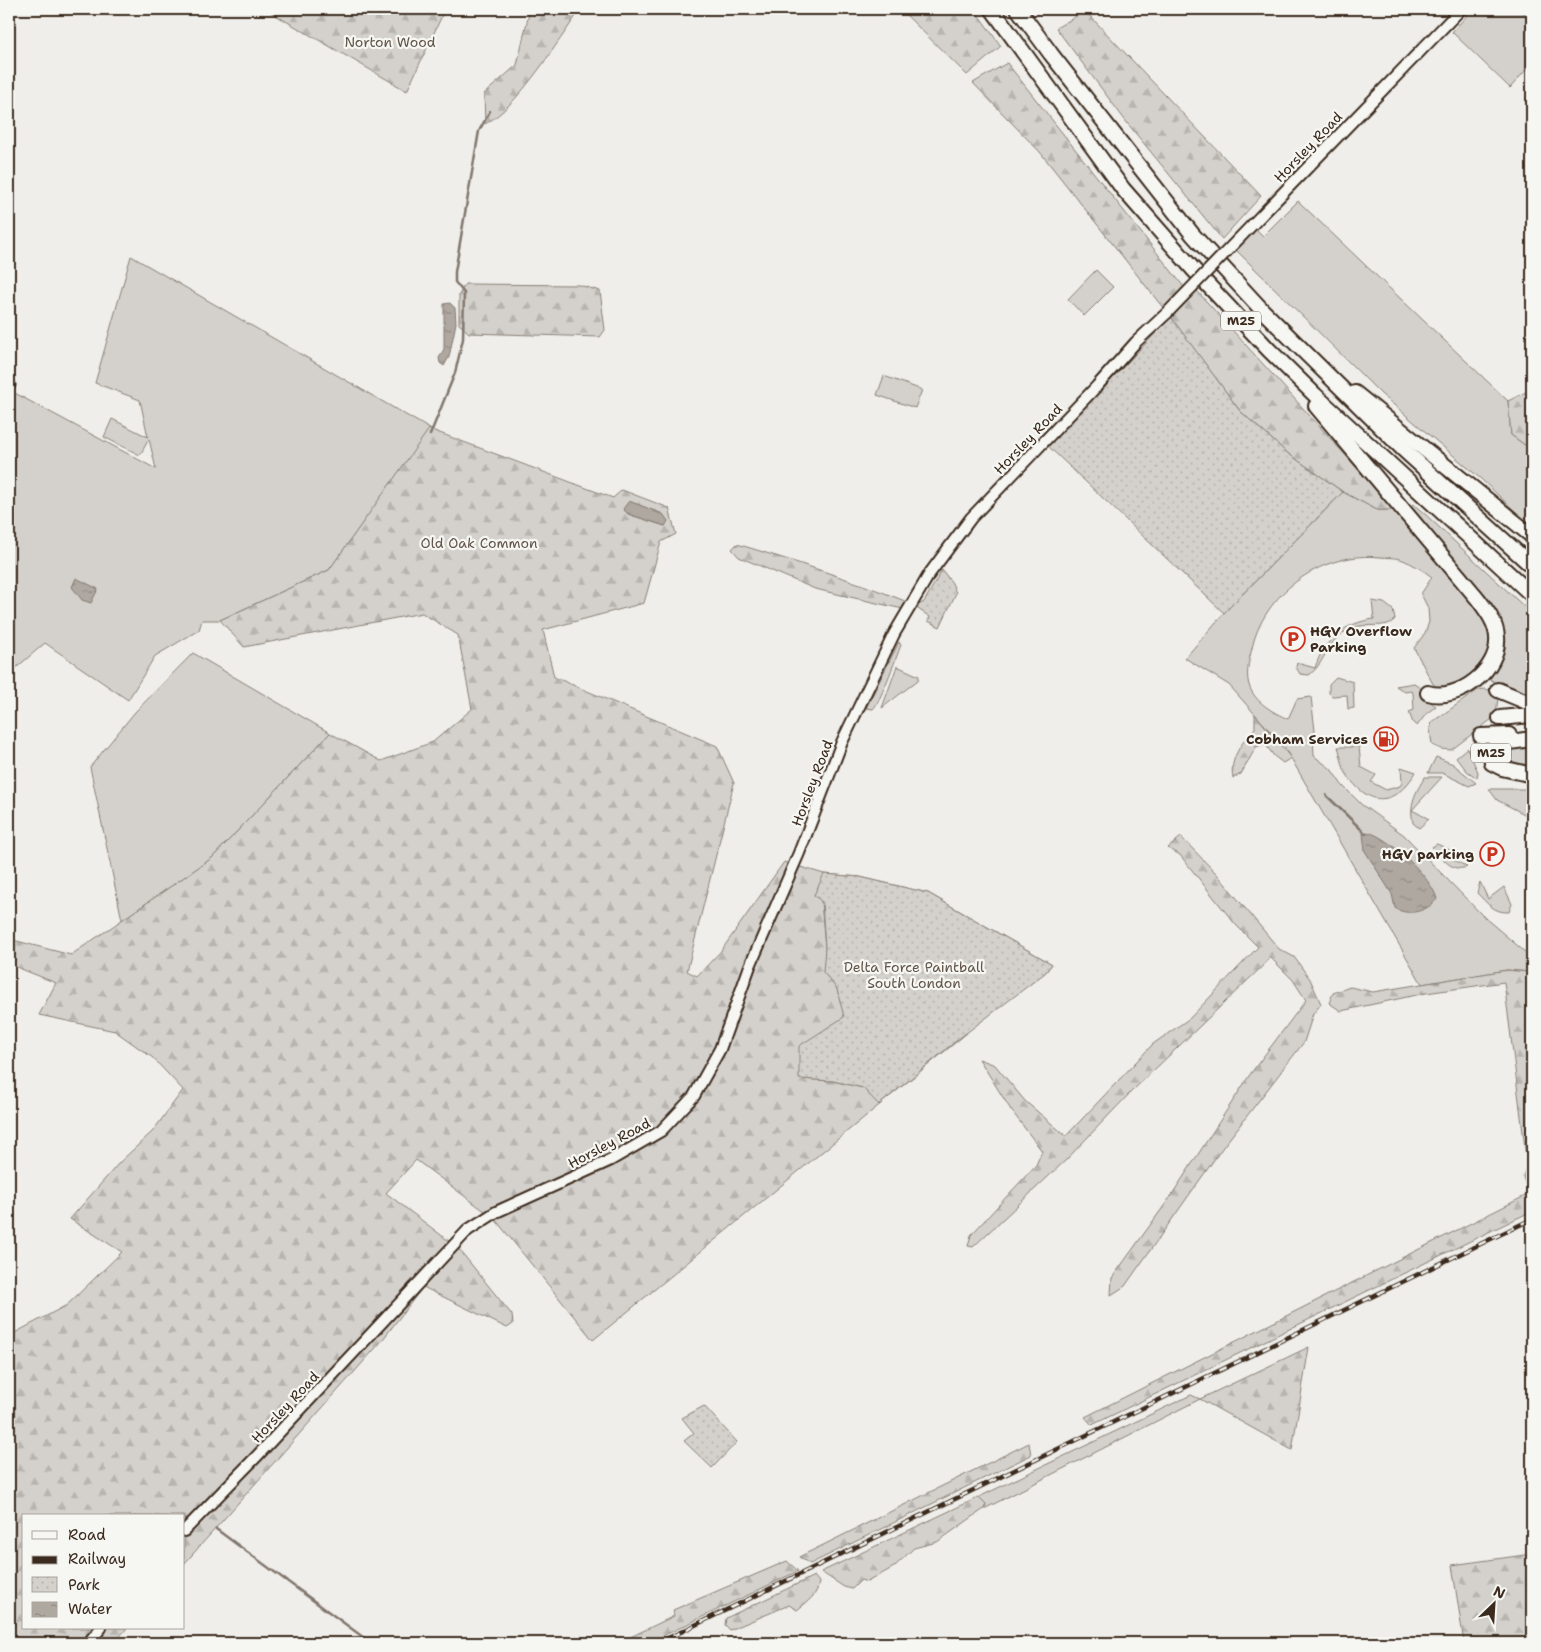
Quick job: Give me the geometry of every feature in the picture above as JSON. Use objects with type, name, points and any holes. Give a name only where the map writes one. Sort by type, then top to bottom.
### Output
[{"type":"highway","name":"M25","points":[[992,9],[1123,189],[1269,350],[1478,599],[1494,624],[1498,640],[1496,649],[1483,673],[1451,694],[1439,696],[1428,693]]},
{"type":"highway","name":"M25","points":[[1018,9],[1050,54],[1193,234],[1263,311],[1403,449],[1532,566]]},
{"type":"highway","name":"M25","points":[[1269,350],[1400,475],[1532,595]]},
{"type":"highway","name":"M25","points":[[1326,372],[1373,405],[1532,536]]},
{"type":"highway","points":[[1498,690],[1532,704]]},
{"type":"highway","points":[[1500,718],[1532,715]]},
{"type":"highway","name":"M25","points":[[1481,736],[1532,738]]},
{"type":"highway","name":"M25","points":[[1528,774],[1497,766],[1492,763],[1491,753],[1496,744],[1532,738]]},
{"type":"street","name":"Horsley Road","points":[[185,1530],[258,1455],[468,1230],[496,1212],[612,1160],[661,1131],[694,1096],[720,1049],[750,966],[799,853],[842,742],[894,634],[930,573],[971,518],[1097,386],[1136,342],[1167,313],[1461,9]]},
{"type":"street","points":[[88,1643],[99,1630]]},
{"type":"green space","name":"Norton Wood","points":[[265,9],[445,9],[407,91]]},
{"type":"green space","points":[[530,9],[581,9],[524,88],[498,115],[485,124],[484,94],[517,65]]},
{"type":"green space","points":[[900,9],[974,9],[1001,46],[967,75]]},
{"type":"green space","points":[[1473,9],[1521,9],[1532,23],[1532,63],[1510,88],[1452,32]]},
{"type":"green space","points":[[1087,10],[1089,15],[1261,196],[1222,239],[1128,124],[1056,28]]},
{"type":"green space","points":[[1007,63],[1184,287],[1164,309],[1040,152],[973,83]]},
{"type":"green space","points":[[1298,201],[1508,401],[1511,435],[1532,450],[1532,527],[1481,479],[1381,394],[1236,250],[1256,229],[1263,236]]},
{"type":"green space","points":[[131,256],[430,429],[329,570],[220,620],[202,620],[199,630],[155,656],[128,700],[45,643],[9,674],[9,390],[156,469],[149,439],[140,455],[104,437],[112,419],[148,437],[140,400],[95,383]]},
{"type":"green space","points":[[1096,270],[1113,287],[1084,316],[1068,299]]},
{"type":"green space","points":[[465,284],[579,285],[600,291],[605,330],[600,337],[469,333],[459,324],[459,295]]},
{"type":"green space","points":[[1197,291],[1395,510],[1377,510],[1343,492],[1286,452],[1240,411],[1175,323],[1109,383]]},
{"type":"green space","points":[[1171,317],[1240,411],[1286,452],[1343,492],[1224,613],[1048,446]]},
{"type":"green space","points":[[884,376],[922,390],[915,408],[877,395]]},
{"type":"green space","points":[[1532,389],[1532,450],[1511,435],[1508,401]]},
{"type":"green space","name":"Old Oak Common","points":[[429,429],[613,498],[622,490],[669,508],[676,534],[661,542],[644,603],[543,630],[554,677],[717,746],[734,783],[687,971],[697,976],[721,951],[784,862],[824,874],[860,877],[928,893],[1052,964],[1045,973],[821,901],[825,948],[824,972],[837,989],[841,1004],[967,1033],[593,1340],[494,1218],[416,1160],[386,1193],[458,1248],[512,1315],[513,1324],[507,1328],[423,1287],[380,1343],[185,1563],[185,1514],[22,1514],[22,1630],[125,1630],[114,1643],[9,1643],[9,1336],[67,1305],[122,1252],[70,1219],[119,1163],[153,1131],[183,1090],[153,1058],[115,1031],[39,1015],[56,983],[9,964],[9,939],[71,955],[212,858],[330,733],[381,761],[433,742],[472,709],[458,635],[422,613],[244,647],[220,620],[329,570]],"holes":[[[629,501],[665,526],[628,514],[624,509]],[[819,1034],[863,1088],[833,1081],[800,1079]]]},
{"type":"green space","points":[[1343,492],[1377,510],[1395,510],[1432,552],[1485,620],[1489,644],[1483,668],[1452,687],[1445,688],[1433,684],[1414,648],[1425,633],[1429,622],[1428,608],[1421,594],[1432,577],[1414,565],[1400,559],[1359,557],[1339,560],[1301,578],[1285,591],[1271,607],[1260,625],[1253,644],[1249,659],[1249,685],[1260,702],[1288,719],[1297,699],[1311,697],[1315,731],[1313,734],[1314,756],[1331,769],[1342,785],[1362,805],[1404,835],[1485,918],[1532,958],[1532,972],[1507,970],[1422,984],[1285,748],[1229,685],[1185,658],[1224,613]]},
{"type":"green space","points":[[1406,502],[1411,506],[1413,504],[1425,514],[1532,614],[1532,700],[1487,678],[1503,637],[1405,504]]},
{"type":"green space","points":[[737,544],[863,585],[905,601],[903,609],[815,589],[739,557],[732,549]]},
{"type":"green space","points":[[942,570],[952,583],[956,593],[940,627],[928,621],[930,617],[915,607],[924,602]]},
{"type":"green space","points":[[1372,601],[1384,603],[1393,610],[1395,619],[1382,625],[1358,626],[1343,633],[1331,645],[1315,670],[1309,675],[1300,674],[1296,667],[1297,663],[1315,668],[1324,649],[1337,634],[1354,624],[1374,619]]},
{"type":"green space","points":[[899,642],[901,645],[880,698],[873,709],[866,708]]},
{"type":"green space","points":[[193,653],[330,733],[212,858],[122,920],[90,767],[135,712]]},
{"type":"green space","points":[[897,666],[919,676],[918,680],[882,708]]},
{"type":"green space","points":[[1336,677],[1353,682],[1354,708],[1348,709],[1347,695],[1332,696],[1329,693],[1329,684]]},
{"type":"green space","points":[[1414,683],[1436,706],[1426,714],[1417,726],[1413,723],[1409,712],[1414,710],[1413,693],[1411,691],[1405,692],[1396,686]]},
{"type":"green space","points":[[1478,690],[1493,691],[1498,697],[1496,716],[1451,750],[1441,749],[1432,745],[1430,730],[1432,722]]},
{"type":"green space","points":[[1255,714],[1291,758],[1283,763],[1274,756],[1265,744],[1256,747],[1241,774],[1233,778],[1232,771],[1235,758],[1241,745],[1255,728]]},
{"type":"green space","points":[[1532,744],[1532,767],[1500,764],[1495,752],[1497,749]]},
{"type":"green space","points":[[1338,747],[1359,747],[1361,767],[1376,775],[1371,782],[1386,790],[1400,786],[1402,783],[1401,767],[1416,772],[1399,792],[1391,797],[1382,799],[1373,797],[1364,793],[1355,785],[1346,773]]},
{"type":"green space","points":[[1467,748],[1478,772],[1477,778],[1467,771],[1456,757]]},
{"type":"green space","points":[[1436,757],[1453,764],[1476,783],[1469,786],[1442,773],[1428,773]]},
{"type":"green space","points":[[1425,777],[1442,777],[1412,810],[1412,804]]},
{"type":"green space","points":[[1489,789],[1532,789],[1532,818],[1497,800]]},
{"type":"green space","points":[[1412,810],[1429,819],[1419,828],[1413,823]]},
{"type":"green space","points":[[1181,837],[1216,873],[1279,949],[1294,957],[1310,979],[1321,1004],[1313,1014],[1304,1042],[1223,1147],[1125,1286],[1111,1295],[1112,1278],[1169,1199],[1251,1073],[1306,1000],[1293,980],[1271,958],[1131,1092],[1066,1160],[973,1247],[968,1246],[971,1235],[1036,1165],[1042,1151],[1011,1110],[979,1059],[995,1065],[1025,1101],[1066,1136],[1153,1044],[1190,1018],[1258,947],[1235,924],[1180,855],[1168,848]]},
{"type":"green space","points":[[1437,844],[1454,852],[1449,857],[1467,867],[1456,868],[1447,863],[1432,847]]},
{"type":"green space","name":"Delta Force Paintball South London","points":[[824,874],[860,877],[928,893],[1052,964],[1045,973],[961,1037],[879,1105],[863,1088],[833,1081],[799,1079],[799,1046],[844,1017],[837,989],[823,972],[825,948],[822,902],[814,895]]},
{"type":"green space","points":[[1480,882],[1488,899],[1504,887],[1512,904],[1509,912],[1495,909],[1477,893]]},
{"type":"green space","points":[[1507,970],[1527,972],[1532,981],[1532,1211],[1092,1425],[1085,1417],[1529,1194],[1523,1177],[1527,1164],[1504,982],[1426,993],[1341,1011],[1329,1003],[1333,993],[1350,987],[1373,992]]},
{"type":"green space","points":[[1309,1347],[1292,1450],[1200,1399]]},
{"type":"green space","points":[[1191,1395],[1200,1399],[984,1509],[986,1504],[979,1497]]},
{"type":"green space","points":[[704,1406],[737,1442],[712,1468],[684,1441],[694,1433],[682,1418]]},
{"type":"green space","points":[[1029,1443],[1031,1455],[810,1564],[799,1557]]},
{"type":"green space","points":[[979,1497],[986,1504],[984,1509],[937,1542],[914,1548],[894,1567],[867,1582],[861,1580],[852,1589],[844,1587],[821,1572]]},
{"type":"green space","points":[[1532,1554],[1532,1643],[1464,1643],[1452,1565]]},
{"type":"green space","points":[[787,1561],[798,1571],[648,1643],[618,1643],[674,1616],[673,1610]]},
{"type":"green space","points":[[814,1576],[819,1582],[817,1591],[797,1610],[789,1605],[730,1630],[725,1625],[726,1618]]},
{"type":"water","points":[[450,303],[455,308],[456,323],[449,357],[444,366],[440,363],[439,358],[444,349],[444,304]]},
{"type":"water","points":[[629,501],[663,514],[668,521],[665,526],[628,514],[623,509]]},
{"type":"water","points":[[76,578],[98,589],[91,603],[82,600],[72,587]]},
{"type":"water","points":[[1367,832],[1386,841],[1408,859],[1427,880],[1433,890],[1437,899],[1433,903],[1428,907],[1412,912],[1400,911],[1395,908],[1392,894],[1365,851],[1363,833]]},
{"type":"waterway","points":[[430,435],[455,373],[463,339],[464,293],[455,282],[455,272],[479,131],[490,111]]},
{"type":"waterway","points":[[1326,795],[1366,834]]},
{"type":"waterway","points":[[216,1529],[371,1643]]},
{"type":"railway","points":[[658,1643],[1532,1219]]},
{"type":"place","name":"HGV Overflow Parking","points":[[1293,639]]},
{"type":"place","name":"Cobham Services","points":[[1386,739]]},
{"type":"place","name":"HGV parking","points":[[1492,854]]}]
